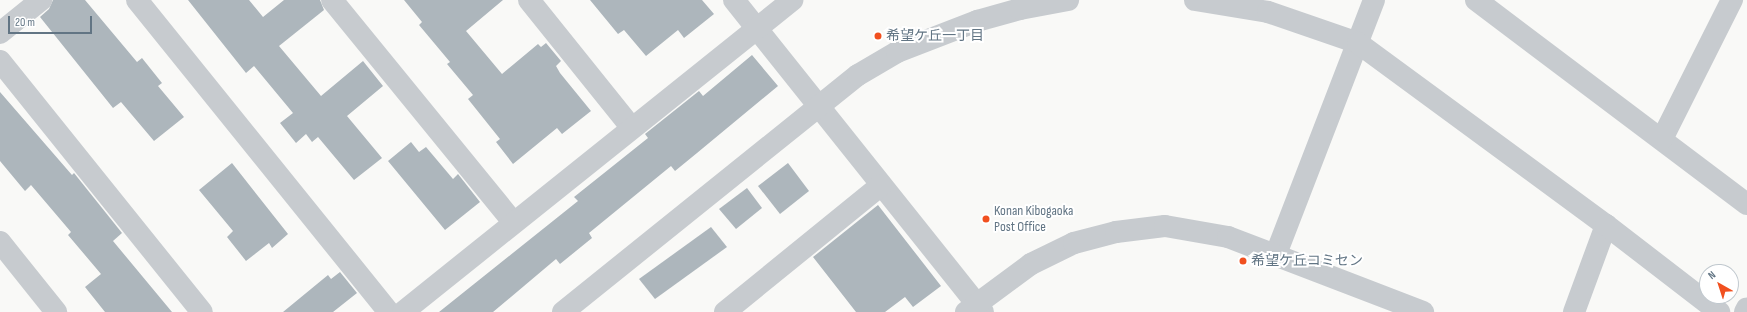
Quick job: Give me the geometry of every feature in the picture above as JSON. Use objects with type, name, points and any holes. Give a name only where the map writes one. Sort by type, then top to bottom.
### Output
[{"type":"street","points":[[0,33],[42,0]]},
{"type":"street","points":[[137,0],[389,312]]},
{"type":"street","points":[[332,0],[513,222]]},
{"type":"street","points":[[529,0],[632,127]]},
{"type":"street","points":[[734,0],[881,185],[975,309],[1052,252],[1096,236],[1142,227],[1165,226],[1207,232],[1276,254],[1399,308],[1423,312]]},
{"type":"street","points":[[403,312],[756,27],[792,0]]},
{"type":"street","points":[[563,312],[858,75],[897,52],[977,21],[1020,9],[1068,0]]},
{"type":"street","points":[[1195,0],[1268,12],[1358,43],[1606,225],[1719,312]]},
{"type":"street","points":[[1276,254],[1374,0]]},
{"type":"street","points":[[1476,0],[1747,204]]},
{"type":"street","points":[[1662,139],[1732,0]]},
{"type":"street","points":[[0,61],[202,312]]},
{"type":"street","points":[[725,312],[881,185]]},
{"type":"street","points":[[1574,312],[1606,225]]},
{"type":"street","points":[[0,242],[56,312]]},
{"type":"street","points":[[1745,312],[1747,308]]},
{"type":"building","points":[[53,0],[85,0],[137,62],[142,58],[162,83],[158,86],[184,117],[154,141],[121,102],[113,108],[40,17],[49,9]]},
{"type":"building","points":[[188,0],[249,0],[263,17],[284,0],[320,0],[324,10],[279,46],[321,96],[363,61],[383,86],[347,116],[382,158],[354,180],[318,137],[312,142],[306,134],[296,143],[280,123],[293,113],[254,66],[246,73]]},
{"type":"building","points":[[404,0],[503,0],[466,31],[502,74],[538,44],[541,47],[546,43],[561,61],[556,66],[560,73],[591,111],[562,134],[557,128],[513,164],[496,142],[500,139],[468,99],[473,95],[447,64],[450,62],[419,25],[422,22]]},
{"type":"building","points":[[590,0],[702,0],[714,14],[684,38],[678,30],[646,56],[624,30],[618,34]]},
{"type":"building","points":[[752,55],[778,86],[697,153],[675,171],[671,166],[589,233],[592,238],[560,264],[556,259],[493,312],[439,312],[578,201],[574,197],[648,138],[645,134],[699,91],[703,96]]},
{"type":"building","points":[[0,92],[72,175],[74,173],[122,233],[113,241],[172,312],[105,312],[85,287],[101,274],[68,235],[71,232],[31,185],[25,191],[0,161]]},
{"type":"building","points":[[411,142],[419,152],[426,147],[453,179],[458,174],[480,202],[445,230],[388,161]]},
{"type":"building","points":[[232,163],[288,234],[272,248],[269,243],[246,261],[227,237],[233,231],[199,190]]},
{"type":"building","points":[[788,163],[809,191],[780,214],[758,186]]},
{"type":"building","points":[[747,188],[762,208],[736,229],[719,209]]},
{"type":"building","points":[[878,205],[941,286],[913,307],[905,297],[885,312],[856,312],[813,257]]},
{"type":"building","points":[[711,227],[727,247],[655,299],[639,279]]},
{"type":"building","points":[[340,272],[357,293],[333,312],[283,312],[328,275],[331,279]]},
{"type":"place","name":"希望ケ丘一丁目","points":[[878,36]]},
{"type":"place","name":"Konan Kibogaoka Post Office","points":[[986,219]]},
{"type":"place","name":"希望ケ丘コミセン","points":[[1243,261]]}]
